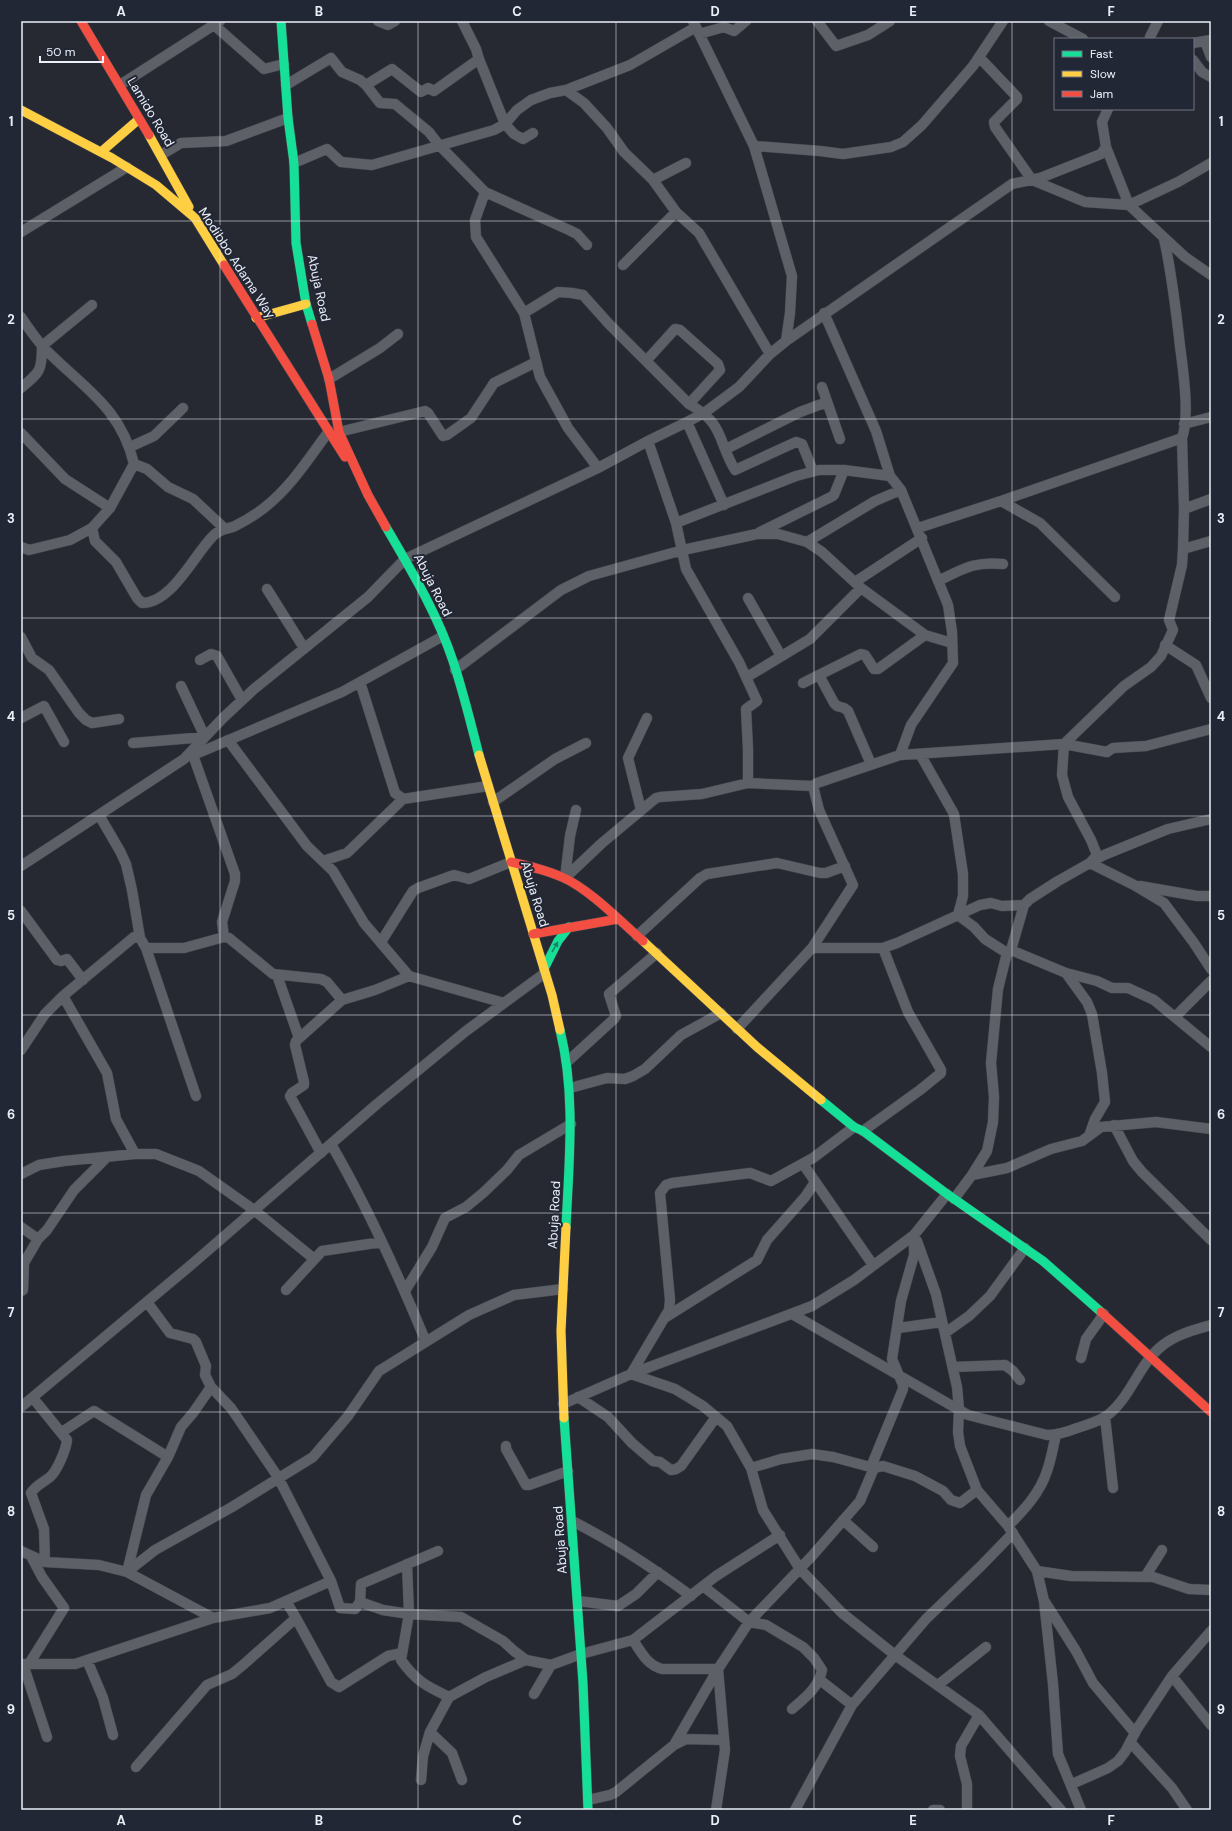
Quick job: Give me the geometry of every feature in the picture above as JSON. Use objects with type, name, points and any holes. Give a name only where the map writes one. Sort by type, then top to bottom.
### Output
[{"type":"main road","name":"Lamido Road","points":[[81,21],[120,86],[138,120],[161,155],[195,218]]},
{"type":"main road","name":"Abuja Road","points":[[281,21],[288,118],[294,163],[296,243],[306,304],[330,379],[339,432],[368,495],[405,559],[437,621],[443,636],[455,670],[488,786],[552,995],[567,1062],[570,1088],[571,1124],[561,1330],[563,1404],[582,1654],[588,1810]]},
{"type":"main road","name":"Modibbo Adama Way","points":[[21,110],[152,181],[195,218],[256,318],[329,431],[368,495]]},
{"type":"main road","points":[[101,152],[138,120]]},
{"type":"main road","points":[[256,318],[306,304]]},
{"type":"main road","points":[[511,862],[537,867],[565,878],[587,893],[657,953],[762,1052],[859,1129],[1043,1261],[1151,1356],[1211,1412]]},
{"type":"main road","points":[[533,934],[618,919]]},
{"type":"main road","points":[[545,971],[558,942],[569,927]]},
{"type":"street","points":[[378,21],[388,25],[395,21]]},
{"type":"street","points":[[462,21],[476,49],[505,124],[514,134],[523,139],[533,133]]},
{"type":"street","points":[[294,163],[327,149],[342,162],[372,166],[494,130],[505,124],[517,110],[531,100],[550,93],[566,90],[630,65],[696,27],[724,28],[734,31],[746,21]]},
{"type":"street","points":[[817,21],[836,46],[868,35],[890,21]]},
{"type":"street","points":[[754,146],[843,154],[891,148],[903,142],[922,124],[979,57],[1003,21]]},
{"type":"street","points":[[1049,21],[1081,38]]},
{"type":"street","points":[[1150,38],[1158,21]]},
{"type":"street","points":[[120,86],[217,23],[264,68],[284,64]]},
{"type":"street","points":[[696,27],[754,146],[792,276],[790,313],[786,341]]},
{"type":"street","points":[[1194,43],[1208,41],[1211,56]]},
{"type":"street","points":[[979,57],[1017,97],[1017,100],[994,122],[995,127],[1032,180],[1081,201],[1129,205],[1178,182],[1211,163]]},
{"type":"street","points":[[286,85],[331,58],[342,72],[360,80],[366,85],[380,103],[395,104],[429,132],[439,145],[485,192],[577,234],[587,245]]},
{"type":"street","points":[[366,85],[392,69],[421,92],[428,88],[434,91],[479,59]]},
{"type":"street","points":[[1194,61],[1202,72],[1211,77]]},
{"type":"street","points":[[566,90],[584,103],[606,128],[624,152],[654,180],[676,212],[699,233],[770,354]]},
{"type":"street","points":[[1108,110],[1102,122],[1106,147],[1129,205],[1185,257],[1211,275]]},
{"type":"street","points":[[161,155],[181,144],[226,141],[288,118]]},
{"type":"street","points":[[188,757],[205,737],[242,700],[368,597],[405,559],[598,468],[687,422],[739,387],[770,354],[824,313],[1012,184],[1025,180],[1032,180],[1101,154],[1106,147]]},
{"type":"street","points":[[654,180],[686,163]]},
{"type":"street","points":[[21,232],[128,167]]},
{"type":"street","points":[[485,192],[475,220],[476,237],[524,313],[540,377],[568,428],[598,468]]},
{"type":"street","points":[[623,265],[676,212]]},
{"type":"street","points":[[1090,863],[1097,855],[1089,835],[1068,797],[1062,775],[1064,744],[1124,686],[1151,667],[1161,656],[1173,630],[1168,620],[1182,565],[1184,510],[1182,438],[1186,412],[1184,381],[1170,262],[1164,239]]},
{"type":"street","points":[[524,313],[558,292],[572,293],[583,296],[689,404],[704,412],[716,426],[735,470],[738,470],[796,442],[800,442],[813,471]]},
{"type":"street","points":[[42,346],[92,305]]},
{"type":"street","points":[[824,313],[876,431],[890,476],[901,490],[918,528],[948,605],[953,663],[911,725],[900,755]]},
{"type":"street","points":[[21,317],[42,346],[97,396],[114,418],[130,447],[134,464],[110,508],[92,528],[70,540],[29,550],[21,547]]},
{"type":"street","points":[[646,361],[675,329],[680,330],[718,364],[720,370],[689,404]]},
{"type":"street","points":[[330,379],[380,348],[398,334]]},
{"type":"street","points":[[21,388],[37,375],[42,365],[42,346]]},
{"type":"street","points":[[339,432],[425,411],[428,413],[443,436],[447,435],[471,418],[494,383],[536,362]]},
{"type":"street","points":[[822,387],[840,438]]},
{"type":"street","points":[[726,449],[800,412],[827,402]]},
{"type":"street","points":[[130,447],[154,436],[183,408]]},
{"type":"street","points":[[1184,424],[1211,417]]},
{"type":"street","points":[[687,422],[724,505]]},
{"type":"street","points":[[92,528],[95,541],[116,562],[137,598],[142,603],[148,603],[161,597],[173,586],[213,536],[224,528],[233,527],[263,509],[278,496],[296,476],[329,431]]},
{"type":"street","points":[[21,433],[65,479],[110,508]]},
{"type":"street","points":[[918,528],[1001,501],[1182,438]]},
{"type":"street","points":[[648,441],[676,523],[686,569],[747,677],[757,701],[746,709],[748,783]]},
{"type":"street","points":[[134,464],[147,469],[168,487],[193,498],[224,528]]},
{"type":"street","points":[[676,523],[796,476],[813,471],[844,470],[890,476]]},
{"type":"street","points":[[757,534],[834,495],[844,470]]},
{"type":"street","points":[[807,542],[875,501],[901,490]]},
{"type":"street","points":[[1184,510],[1211,499]]},
{"type":"street","points":[[1001,501],[1040,523],[1116,597]]},
{"type":"street","points":[[455,670],[561,590],[579,580],[602,572],[683,550],[757,534],[778,534],[807,542],[822,552],[858,585],[925,634],[952,643]]},
{"type":"street","points":[[747,677],[810,639],[858,585],[922,538]]},
{"type":"street","points":[[1183,548],[1211,541]]},
{"type":"street","points":[[938,581],[974,564],[986,562],[1003,564]]},
{"type":"street","points":[[267,589],[304,648]]},
{"type":"street","points":[[748,598],[781,656]]},
{"type":"street","points":[[803,683],[864,654],[874,669],[878,669],[925,634]]},
{"type":"street","points":[[21,866],[188,757],[342,692],[443,636]]},
{"type":"street","points":[[21,637],[32,658],[49,670],[79,713],[86,720],[92,723],[119,719]]},
{"type":"street","points":[[1165,645],[1196,665],[1211,698]]},
{"type":"street","points":[[200,660],[211,654],[217,656],[242,700]]},
{"type":"street","points":[[819,675],[834,703],[848,711],[871,764]]},
{"type":"street","points":[[360,682],[395,793],[403,799]]},
{"type":"street","points":[[181,686],[205,737]]},
{"type":"street","points":[[21,718],[44,706],[64,742]]},
{"type":"street","points":[[641,810],[628,758],[647,718]]},
{"type":"street","points":[[565,878],[602,843],[656,798],[702,794],[748,783],[813,786],[816,783],[900,755],[1064,744],[1107,752],[1113,748],[1146,746],[1211,729]]},
{"type":"street","points":[[133,743],[205,737]]},
{"type":"street","points":[[228,740],[307,846],[333,871],[364,922],[409,976],[504,1003]]},
{"type":"street","points":[[493,802],[555,759],[586,743]]},
{"type":"street","points":[[920,754],[954,814],[963,874],[963,896],[958,915]]},
{"type":"street","points":[[188,757],[235,874],[222,922],[224,937]]},
{"type":"street","points":[[323,861],[347,853],[403,799],[488,786]]},
{"type":"street","points":[[737,1028],[812,948],[854,885],[819,810],[813,786]]},
{"type":"street","points":[[565,878],[570,836],[576,810]]},
{"type":"street","points":[[99,814],[126,864],[140,938],[146,948],[196,1096]]},
{"type":"street","points":[[563,1404],[631,1374],[812,1306],[854,1280],[914,1234],[972,1175],[987,1151],[993,1122],[994,1097],[991,1063],[998,989],[1024,904],[1104,855],[1168,829],[1211,819]]},
{"type":"street","points":[[381,942],[413,891],[454,875],[469,880],[511,862]]},
{"type":"street","points":[[637,936],[700,878],[707,874],[777,863],[820,873],[826,873],[845,866]]},
{"type":"street","points":[[1090,863],[1134,885],[1164,903],[1194,943],[1211,969]]},
{"type":"street","points":[[1134,885],[1197,896],[1211,896]]},
{"type":"street","points":[[812,948],[883,948],[980,905],[991,903],[1002,906],[1024,904]]},
{"type":"street","points":[[21,911],[57,960],[61,961],[67,959],[82,980]]},
{"type":"street","points":[[958,915],[974,927],[985,939],[1009,951],[1066,973],[1097,981],[1112,988],[1128,988],[1154,1000],[1211,1047]]},
{"type":"street","points":[[21,1050],[45,1014],[63,996],[134,937],[140,938]]},
{"type":"street","points":[[146,948],[184,948],[224,937],[229,938],[273,974],[321,979],[327,982],[342,1000]]},
{"type":"street","points":[[631,1374],[669,1310],[670,1300],[660,1193],[663,1188],[672,1183],[750,1173],[771,1181],[803,1164],[838,1140],[844,1133],[859,1129],[920,1090],[941,1070],[908,1012],[883,948]]},
{"type":"street","points":[[567,1062],[616,1016],[609,994],[657,953]]},
{"type":"street","points":[[21,1407],[460,1036],[545,971]]},
{"type":"street","points":[[1066,973],[1087,1002],[1092,1014],[1102,1073],[1105,1102],[1095,1119],[1088,1137]]},
{"type":"street","points":[[277,975],[299,1038]]},
{"type":"street","points":[[321,1153],[290,1096],[304,1085],[295,1045],[299,1038],[342,1000],[375,990],[409,976]]},
{"type":"street","points":[[1175,1017],[1211,981]]},
{"type":"street","points":[[63,996],[107,1073],[116,1119],[135,1154]]},
{"type":"street","points":[[570,1088],[607,1078],[626,1079],[633,1076],[645,1069],[681,1035],[721,1013]]},
{"type":"street","points":[[972,1175],[1007,1168],[1051,1149],[1082,1141],[1101,1127],[1156,1122],[1211,1129]]},
{"type":"street","points":[[405,1291],[432,1247],[445,1218],[466,1207],[483,1193],[507,1170],[519,1155],[571,1124]]},
{"type":"street","points":[[1114,1125],[1133,1161],[1142,1172],[1211,1240]]},
{"type":"street","points":[[331,1144],[358,1191],[405,1291],[426,1342]]},
{"type":"street","points":[[21,1174],[39,1165],[135,1154],[156,1154],[198,1171],[254,1210],[314,1258]]},
{"type":"street","points":[[21,1291],[24,1290],[25,1286],[24,1263],[38,1239],[47,1230],[74,1190],[106,1158]]},
{"type":"street","points":[[803,1164],[873,1265]]},
{"type":"street","points":[[666,1317],[757,1260],[767,1240],[805,1197],[815,1182]]},
{"type":"street","points":[[21,1227],[38,1239]]},
{"type":"street","points":[[914,1234],[936,1294],[953,1367],[957,1387],[959,1410],[958,1432],[960,1446],[977,1490],[1010,1530],[1037,1571],[1044,1601],[1053,1684],[1058,1754],[1072,1784],[1081,1810]]},
{"type":"street","points":[[674,1745],[718,1669],[748,1622],[800,1569],[860,1501],[874,1468],[873,1462],[903,1389],[899,1374],[892,1358],[898,1328],[901,1301],[914,1255],[914,1234]]},
{"type":"street","points":[[286,1290],[322,1251],[382,1242]]},
{"type":"street","points":[[945,1333],[969,1316],[990,1296],[1024,1248]]},
{"type":"street","points":[[127,1572],[155,1550],[232,1507],[313,1457],[348,1416],[379,1371],[469,1315],[514,1295],[563,1289]]},
{"type":"street","points":[[147,1302],[170,1333],[192,1339],[196,1342],[206,1366],[205,1375],[211,1387],[231,1408],[278,1478],[331,1581],[340,1608],[355,1609],[360,1602],[361,1584],[438,1551]]},
{"type":"street","points":[[792,1314],[899,1374],[968,1415],[1047,1435],[1056,1435],[1088,1425],[1105,1417],[1118,1404],[1151,1356],[1163,1345],[1176,1337],[1211,1325]]},
{"type":"street","points":[[1081,1358],[1086,1339],[1104,1314]]},
{"type":"street","points":[[898,1328],[942,1322]]},
{"type":"street","points":[[953,1367],[1005,1365],[1013,1371],[1020,1380]]},
{"type":"street","points":[[631,1374],[674,1389],[703,1406],[727,1426],[751,1468],[763,1510],[800,1569],[842,1613],[895,1655],[979,1714],[1061,1810]]},
{"type":"street","points":[[127,1572],[146,1495],[168,1457],[180,1426],[193,1413],[211,1387]]},
{"type":"street","points":[[578,1397],[608,1417],[632,1443],[653,1461],[660,1462],[671,1470],[681,1466],[716,1418]]},
{"type":"street","points":[[32,1398],[62,1432],[67,1440],[66,1448],[52,1476],[31,1493],[44,1529],[44,1562]]},
{"type":"street","points":[[62,1432],[94,1412],[168,1457]]},
{"type":"street","points":[[1105,1417],[1113,1488]]},
{"type":"street","points":[[795,1810],[852,1704],[926,1619],[981,1566],[1010,1530],[1040,1488],[1047,1472],[1056,1435]]},
{"type":"street","points":[[506,1446],[506,1449],[526,1485],[530,1485],[568,1471]]},
{"type":"street","points":[[751,1468],[781,1459],[812,1454],[833,1457],[874,1468],[883,1466],[915,1476],[943,1491],[956,1503],[960,1503],[977,1490]]},
{"type":"street","points":[[843,1520],[874,1546]]},
{"type":"street","points":[[572,1521],[608,1540],[658,1572],[691,1596]]},
{"type":"street","points":[[360,1602],[383,1610],[409,1614],[461,1617],[503,1641],[526,1660],[551,1665],[582,1654],[632,1640],[703,1586],[780,1535]]},
{"type":"street","points":[[1145,1577],[1162,1550]]},
{"type":"street","points":[[21,1551],[32,1558],[44,1562],[99,1565],[127,1572],[213,1618]]},
{"type":"street","points":[[24,1664],[64,1608],[42,1577],[32,1558]]},
{"type":"street","points":[[407,1564],[409,1614],[401,1660],[408,1670],[422,1684],[449,1698]]},
{"type":"street","points":[[1037,1571],[1071,1576],[1153,1577],[1189,1589],[1211,1590]]},
{"type":"street","points":[[578,1601],[618,1606],[636,1594],[658,1572]]},
{"type":"street","points":[[24,1664],[75,1664],[213,1618],[270,1608],[331,1581]]},
{"type":"street","points":[[703,1586],[748,1622],[766,1625],[803,1647],[814,1658],[822,1670],[820,1680],[807,1696],[792,1709]]},
{"type":"street","points":[[286,1601],[332,1682],[339,1687],[388,1656],[402,1653]]},
{"type":"street","points":[[1044,1601],[1076,1651],[1093,1683],[1132,1738],[1188,1810]]},
{"type":"street","points":[[136,1767],[207,1685],[232,1674],[296,1618]]},
{"type":"street","points":[[1072,1784],[1113,1764],[1125,1752],[1132,1738],[1172,1676],[1211,1631]]},
{"type":"street","points":[[632,1640],[654,1667],[662,1669],[718,1669]]},
{"type":"street","points":[[938,1685],[986,1647]]},
{"type":"street","points":[[87,1660],[103,1698],[113,1735]]},
{"type":"street","points":[[421,1780],[423,1756],[430,1732],[449,1698],[486,1677],[526,1660]]},
{"type":"street","points":[[24,1664],[47,1737]]},
{"type":"street","points":[[534,1694],[551,1665]]},
{"type":"street","points":[[716,1810],[725,1750],[718,1669]]},
{"type":"street","points":[[1172,1676],[1211,1725]]},
{"type":"street","points":[[820,1680],[852,1704]]},
{"type":"street","points":[[967,1810],[967,1784],[960,1756],[961,1746],[979,1714]]},
{"type":"street","points":[[430,1732],[452,1753],[462,1780]]},
{"type":"street","points":[[588,1800],[610,1795],[616,1792],[674,1745],[686,1740],[724,1740]]},
{"type":"street","points":[[933,1810],[940,1810]]},
{"type":"traffic: fast","points":[[281,21],[288,118],[294,163],[296,243],[306,304],[312,324]]},
{"type":"traffic: fast","points":[[386,527],[423,592],[447,643],[467,708],[479,755]]},
{"type":"traffic: fast","points":[[544,969],[558,941],[569,927]]},
{"type":"traffic: fast","points":[[560,1030],[565,1054],[570,1103],[570,1153],[566,1227]]},
{"type":"traffic: fast","points":[[821,1100],[854,1127],[863,1131],[947,1194],[1043,1261],[1101,1312]]},
{"type":"traffic: fast","points":[[564,1418],[583,1683],[588,1810]]},
{"type":"traffic: slow","points":[[21,110],[112,158],[156,185],[195,218],[224,265]]},
{"type":"traffic: slow","points":[[101,152],[138,120]]},
{"type":"traffic: slow","points":[[149,135],[189,207]]},
{"type":"traffic: slow","points":[[256,318],[306,304]]},
{"type":"traffic: slow","points":[[479,755],[552,995],[560,1030]]},
{"type":"traffic: slow","points":[[643,941],[757,1047],[821,1100]]},
{"type":"traffic: slow","points":[[564,1418],[561,1331],[566,1227]]},
{"type":"traffic: jam","points":[[81,21],[149,135]]},
{"type":"traffic: jam","points":[[224,265],[345,457]]},
{"type":"traffic: jam","points":[[312,324],[329,379],[339,432],[368,495],[386,527]]},
{"type":"traffic: jam","points":[[511,862],[551,873],[574,883],[605,906],[643,941]]},
{"type":"traffic: jam","points":[[533,934],[618,919]]},
{"type":"traffic: jam","points":[[1101,1312],[1211,1412]]}]
